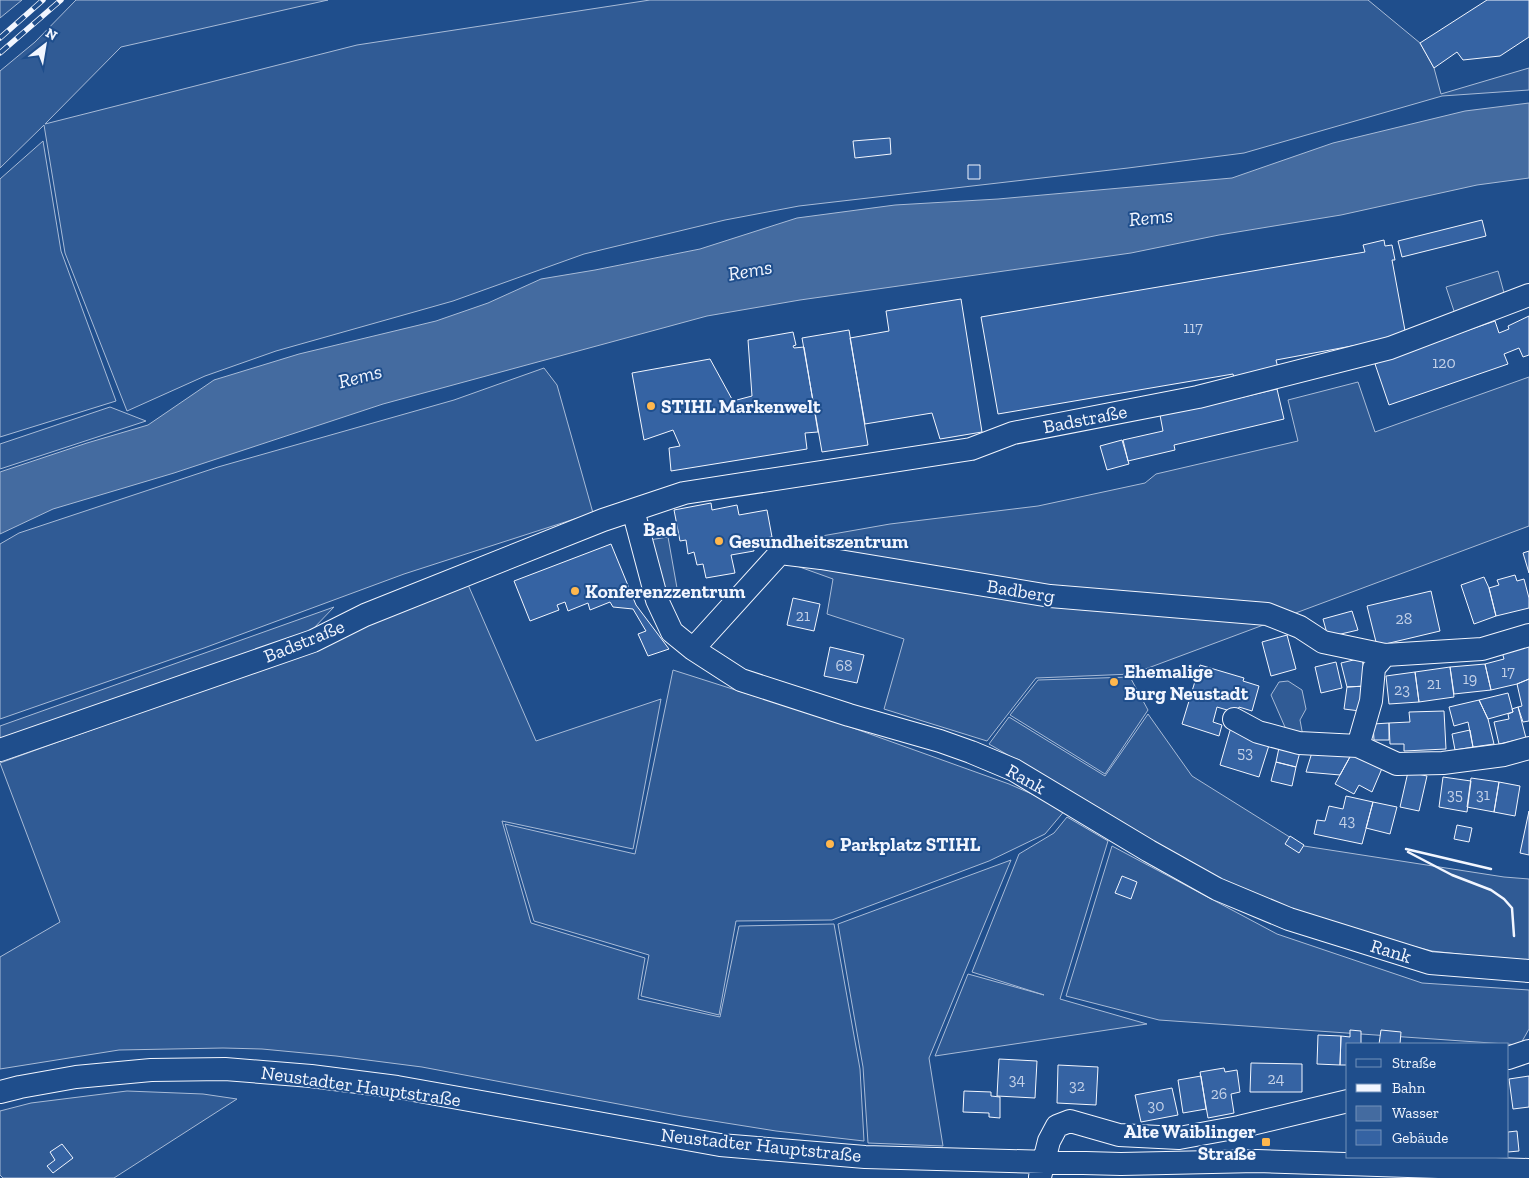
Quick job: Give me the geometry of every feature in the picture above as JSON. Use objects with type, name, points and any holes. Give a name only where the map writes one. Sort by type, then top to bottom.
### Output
[{"type":"street","name":"Badstraße","points":[[0,750],[313,641],[365,615],[603,520],[684,493],[971,449],[1013,433],[1198,397],[1390,348],[1529,295]]},
{"type":"street","name":"Rank","points":[[633,510],[657,600],[672,632],[693,649],[741,680],[849,715],[940,741],[1014,770],[1216,889],[1289,919],[1430,963],[1529,971]]},
{"type":"street","name":"Badberg","points":[[693,649],[780,553],[821,558],[1050,596],[1267,614],[1300,627],[1323,642],[1385,656]]},
{"type":"street","points":[[1358,746],[1371,702],[1374,668],[1385,656],[1482,649],[1529,635]]},
{"type":"street","points":[[1234,719],[1258,732],[1299,742],[1358,746],[1397,764],[1443,763],[1504,755],[1529,748]]},
{"type":"street","points":[[1509,1058],[1529,1051]]},
{"type":"street","name":"Neustadter Hauptstraße","points":[[0,1092],[76,1077],[151,1070],[226,1069],[311,1076],[397,1087],[720,1145],[865,1157],[1042,1170],[1121,1164],[1257,1160],[1529,1170]]},
{"type":"street","points":[[1042,1170],[1049,1141],[1057,1126],[1070,1121],[1119,1135],[1179,1138],[1239,1127],[1346,1101]]},
{"type":"shaded area","points":[[0,0],[22,0],[0,18]]},
{"type":"shaded area","points":[[76,0],[328,0],[121,47],[45,124],[357,45],[650,0],[1368,0],[1420,43],[1434,68],[1441,94],[1529,68],[1529,90],[1442,96],[1244,153],[799,206],[725,220],[584,254],[453,301],[276,351],[205,376],[127,411],[65,253],[44,125],[0,168],[0,71],[35,42]]},
{"type":"shaded area","points":[[43,141],[61,251],[116,401],[0,437],[0,179]]},
{"type":"shaded area","points":[[1498,271],[1506,300],[1456,317],[1446,287]]},
{"type":"shaded area","points":[[544,368],[557,385],[593,513],[404,574],[204,648],[0,719],[0,544],[19,533],[218,467],[454,400]]},
{"type":"shaded area","points":[[1529,377],[1529,526],[1132,674],[1036,678],[987,741],[884,709],[904,639],[827,614],[833,579],[783,561],[783,546],[816,537],[890,524],[1038,506],[1145,483],[1156,474],[1298,441],[1288,400],[1358,382],[1375,432]]},
{"type":"shaded area","points":[[110,407],[146,421],[0,469],[0,444]]},
{"type":"shaded area","points":[[668,537],[677,588],[664,591],[649,540]]},
{"type":"shaded area","points":[[466,580],[536,741],[661,699],[633,849],[502,821],[531,923],[645,958],[638,999],[720,1017],[739,926],[834,924],[860,1069],[864,1141],[776,1131],[682,1116],[422,1067],[262,1049],[119,1050],[0,1069],[0,957],[60,922],[0,763],[318,648]]},
{"type":"shaded area","points":[[334,607],[312,630],[0,740],[0,726]]},
{"type":"shaded area","name":"Parkplatz STIHL","points":[[673,670],[842,724],[1009,784],[1066,809],[1045,834],[989,861],[832,920],[736,921],[719,1015],[641,996],[649,955],[534,921],[505,824],[635,854]]},
{"type":"shaded area","points":[[1130,677],[1148,710],[1105,774],[1010,715],[1038,680]]},
{"type":"shaded area","points":[[1288,681],[1302,690],[1306,709],[1300,720],[1303,736],[1288,734],[1271,695],[1279,682]]},
{"type":"shaded area","points":[[1148,714],[1192,776],[1304,846],[1504,877],[1529,879],[1529,962],[1432,951],[1306,919],[1253,898],[1144,840],[1099,808],[989,744],[1009,717],[1105,776]]},
{"type":"shaded area","points":[[1067,817],[1108,841],[1060,999],[1147,1024],[935,1056],[968,974],[1044,995],[972,972],[1019,854],[1054,833]]},
{"type":"shaded area","points":[[1112,846],[1277,934],[1422,983],[1529,990],[1529,1029],[1520,1045],[1159,1020],[1066,996]]},
{"type":"shaded area","points":[[1011,860],[929,1058],[943,1146],[868,1143],[863,1067],[838,924]]},
{"type":"shaded area","points":[[127,1091],[203,1094],[237,1099],[114,1178],[3,1178],[0,1175],[0,1111],[31,1103]]},
{"type":"water","name":"Rems","points":[[1529,103],[1529,178],[1477,185],[1341,215],[1219,235],[1131,253],[800,300],[707,316],[383,404],[174,473],[53,509],[0,534],[0,472],[148,425],[214,380],[299,354],[436,321],[488,303],[541,279],[700,249],[797,218],[895,205],[998,199],[1232,178],[1333,143],[1465,111]]},
{"type":"building","points":[[1487,0],[1529,0],[1529,37],[1500,56],[1463,60],[1457,52],[1434,68],[1420,43]]},
{"type":"building","points":[[890,138],[891,154],[855,158],[853,141]]},
{"type":"building","points":[[968,165],[980,165],[980,179],[968,179]]},
{"type":"building","points":[[1482,220],[1486,236],[1402,257],[1398,241]]},
{"type":"building","points":[[1384,240],[1385,246],[1392,245],[1395,260],[1392,260],[1406,336],[1276,360],[1279,372],[1235,382],[1233,374],[998,414],[981,317],[1365,252],[1363,245]]},
{"type":"building","points":[[961,299],[982,432],[940,439],[932,413],[865,424],[850,338],[889,331],[886,311]]},
{"type":"building","points":[[1529,316],[1529,355],[1523,357],[1519,348],[1504,354],[1508,364],[1389,405],[1375,364],[1395,355],[1495,321],[1499,333],[1509,329],[1508,326]]},
{"type":"building","points":[[849,330],[868,445],[822,452],[802,338]]},
{"type":"building","points":[[793,332],[796,345],[793,346],[794,348],[804,347],[818,432],[805,433],[807,449],[671,471],[669,448],[680,446],[673,430],[644,440],[632,373],[710,359],[733,401],[752,396],[748,340]]},
{"type":"building","points":[[1277,389],[1284,419],[1174,445],[1175,450],[1128,461],[1123,440],[1163,431],[1160,415]]},
{"type":"building","points":[[1122,440],[1129,464],[1107,470],[1100,446]]},
{"type":"building","name":"Gesundheitszentrum","points":[[711,503],[712,510],[737,505],[739,515],[767,510],[772,537],[752,540],[754,551],[731,555],[735,573],[706,578],[703,564],[697,565],[694,552],[688,554],[686,540],[680,541],[674,510]]},
{"type":"building","name":"Konferenzzentrum","points":[[611,544],[636,605],[669,649],[648,656],[638,634],[646,631],[633,609],[613,607],[610,602],[590,610],[588,603],[568,611],[565,602],[557,605],[559,610],[530,621],[514,581]]},
{"type":"building","points":[[1529,551],[1529,573],[1523,553]]},
{"type":"building","points":[[1515,575],[1517,581],[1524,579],[1529,598],[1529,608],[1496,616],[1489,588],[1499,585],[1497,580]]},
{"type":"building","points":[[1484,577],[1489,588],[1496,616],[1474,624],[1461,585]]},
{"type":"building","points":[[1431,591],[1440,631],[1377,646],[1367,606]]},
{"type":"building","points":[[793,598],[820,604],[814,631],[787,625]]},
{"type":"building","points":[[1352,611],[1358,630],[1328,637],[1323,619]]},
{"type":"building","points":[[1287,635],[1296,669],[1271,676],[1262,642]]},
{"type":"building","points":[[1529,645],[1529,679],[1491,690],[1485,664],[1504,659],[1502,652]]},
{"type":"building","points":[[830,647],[864,655],[857,683],[824,676]]},
{"type":"building","points":[[1362,658],[1366,686],[1347,687],[1341,663]]},
{"type":"building","points":[[1336,662],[1342,688],[1321,693],[1315,667]]},
{"type":"building","points":[[1485,664],[1491,690],[1454,694],[1450,667]]},
{"type":"building","points":[[1200,665],[1244,678],[1243,681],[1259,686],[1252,711],[1239,707],[1237,713],[1217,707],[1213,722],[1222,725],[1219,736],[1182,724]]},
{"type":"building","points":[[1450,667],[1454,697],[1419,702],[1415,672]]},
{"type":"building","points":[[1415,672],[1419,702],[1389,704],[1386,676]]},
{"type":"building","points":[[1529,679],[1529,721],[1523,722],[1518,707],[1522,706],[1517,684]]},
{"type":"building","points":[[1366,686],[1360,711],[1344,709],[1347,687]]},
{"type":"building","points":[[1508,693],[1513,712],[1488,719],[1479,700]]},
{"type":"building","points":[[1479,700],[1488,719],[1494,744],[1473,747],[1468,722],[1454,726],[1449,707]]},
{"type":"building","points":[[1518,707],[1526,738],[1499,744],[1494,722],[1509,719],[1508,714],[1513,712],[1512,709]]},
{"type":"building","points":[[1444,711],[1446,749],[1404,751],[1404,744],[1390,744],[1389,723],[1410,722],[1409,712]]},
{"type":"building","points":[[1389,723],[1389,740],[1374,740],[1373,724]]},
{"type":"building","points":[[1231,727],[1271,739],[1259,777],[1220,765]]},
{"type":"building","points":[[1470,730],[1473,747],[1455,750],[1452,734]]},
{"type":"building","points":[[1280,743],[1301,748],[1296,767],[1276,762]]},
{"type":"building","points":[[1313,749],[1351,755],[1340,775],[1306,772]]},
{"type":"building","points":[[1351,755],[1383,766],[1372,792],[1359,785],[1354,794],[1335,784]]},
{"type":"building","points":[[1276,762],[1296,767],[1292,786],[1271,781]]},
{"type":"building","points":[[1408,772],[1427,776],[1419,811],[1400,807]]},
{"type":"building","points":[[1443,777],[1471,781],[1467,812],[1439,807]]},
{"type":"building","points":[[1471,778],[1499,782],[1494,812],[1467,807]]},
{"type":"building","points":[[1499,782],[1520,786],[1515,816],[1494,812]]},
{"type":"building","points":[[1346,796],[1373,802],[1362,844],[1314,834],[1317,820],[1325,821],[1329,806],[1343,809]]},
{"type":"building","points":[[1373,802],[1397,807],[1390,834],[1366,828]]},
{"type":"building","points":[[1529,811],[1529,855],[1520,853]]},
{"type":"building","points":[[1457,825],[1472,828],[1469,842],[1454,839]]},
{"type":"building","points":[[1290,836],[1304,845],[1299,853],[1285,844]]},
{"type":"building","points":[[1122,876],[1137,882],[1131,899],[1115,893]]},
{"type":"building","points":[[1350,1030],[1361,1031],[1361,1043],[1346,1043],[1346,1065],[1340,1065],[1341,1036],[1350,1037]]},
{"type":"building","points":[[1381,1030],[1401,1032],[1400,1043],[1379,1043]]},
{"type":"building","points":[[1318,1035],[1341,1036],[1340,1065],[1317,1064]]},
{"type":"building","points":[[999,1059],[1037,1061],[1035,1098],[997,1096]]},
{"type":"building","points":[[1251,1063],[1302,1064],[1302,1092],[1250,1092]]},
{"type":"building","points":[[1058,1065],[1098,1067],[1096,1105],[1057,1103]]},
{"type":"building","points":[[1224,1068],[1225,1072],[1237,1070],[1240,1092],[1231,1094],[1234,1113],[1208,1118],[1200,1072]]},
{"type":"building","points":[[1201,1076],[1206,1109],[1183,1113],[1178,1080]]},
{"type":"building","points":[[1529,1076],[1529,1107],[1513,1109],[1509,1079]]},
{"type":"building","points":[[1172,1088],[1178,1115],[1141,1122],[1135,1095]]},
{"type":"building","points":[[964,1091],[991,1092],[991,1096],[1000,1097],[1000,1118],[989,1117],[989,1113],[963,1112]]},
{"type":"building","points":[[1517,1131],[1519,1151],[1509,1152],[1509,1132]]},
{"type":"building","points":[[62,1144],[73,1158],[53,1173],[47,1166],[55,1160],[50,1152]]},
{"type":"railway","points":[[0,38],[43,0]]},
{"type":"railway","points":[[0,53],[61,0]]},
{"type":"wall","points":[[1406,849],[1491,869]]},
{"type":"wall","points":[[1408,852],[1452,875],[1491,890],[1504,899],[1512,908],[1514,936]]},
{"type":"place","name":"STIHL Markenwelt","points":[[651,406]]},
{"type":"place","name":"Gesundheitszentrum","points":[[719,541]]},
{"type":"place","name":"Konferenzzentrum","points":[[575,591]]},
{"type":"place","name":"Ehemalige Burg Neustadt","points":[[1114,682]]},
{"type":"place","name":"Parkplatz STIHL","points":[[830,844]]},
{"type":"place","name":"Alte Waiblinger Straße","points":[[1266,1142]]},
{"type":"district","name":"Bad","points":[[660,529]]}]
